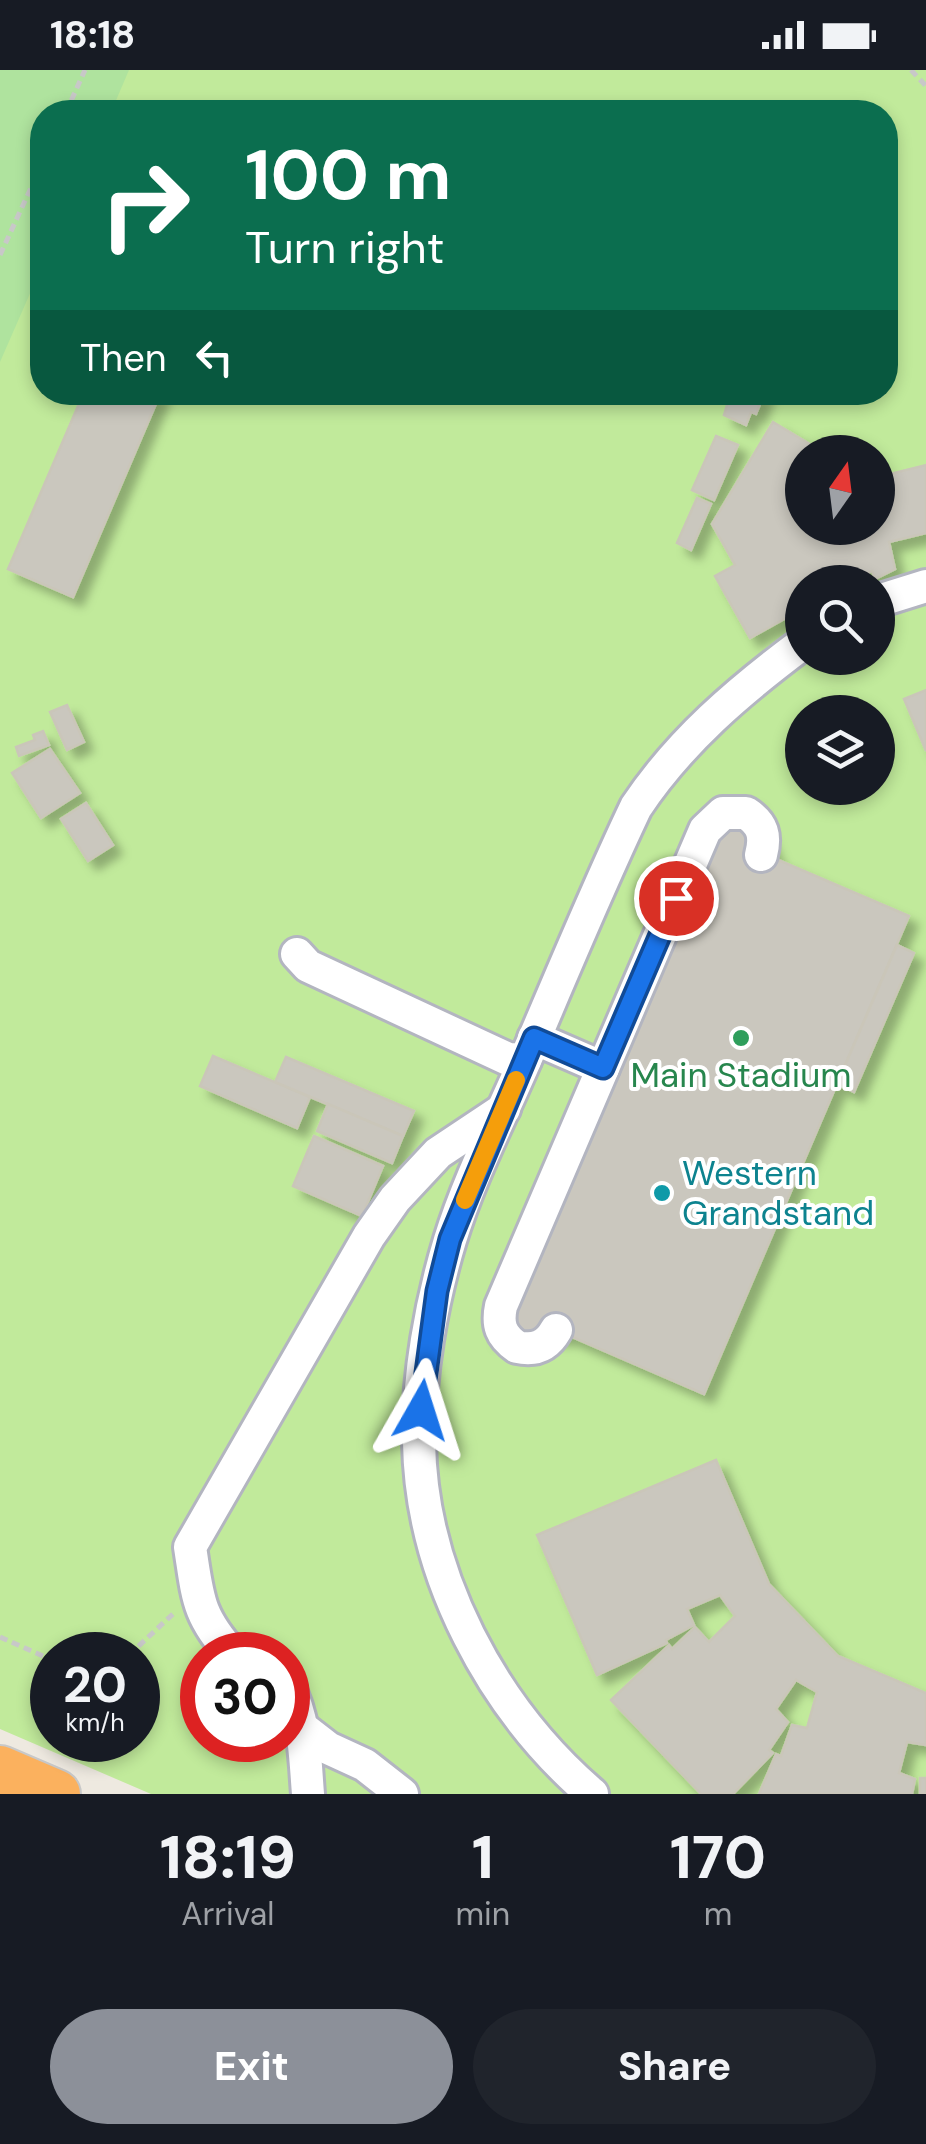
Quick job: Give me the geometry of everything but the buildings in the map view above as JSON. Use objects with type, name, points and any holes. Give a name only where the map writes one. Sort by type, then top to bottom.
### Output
[{"type":"highway","points":[[0,1770],[56,1794]]},
{"type":"street","points":[[895,596],[926,586]]},
{"type":"street","points":[[592,1794],[542,1745],[511,1706],[480,1656],[440,1563],[425,1504],[419,1442],[423,1376],[437,1291],[450,1239],[636,808],[657,776],[739,692],[785,657]]},
{"type":"street","points":[[556,1330],[550,1341],[528,1349],[507,1340],[498,1318],[705,830],[713,819],[734,810],[756,820],[765,841],[760,855]]},
{"type":"street","points":[[530,1049],[508,1058],[308,966],[297,954],[313,955],[513,1048],[530,1049],[603,1068]]},
{"type":"street","points":[[213,1632],[198,1602],[190,1547],[369,1236],[395,1200],[438,1154],[504,1109]]},
{"type":"street","points":[[190,1547],[209,1562],[224,1616],[238,1632]]},
{"type":"street","points":[[310,1739],[364,1765],[402,1794]]},
{"type":"street","points":[[290,1762],[290,1794]]},
{"type":"street","points":[[300,1762],[308,1794]]},
{"type":"path","points":[[72,100],[86,70]]},
{"type":"path","points":[[911,70],[926,86]]},
{"type":"path","points":[[0,255],[30,190]]},
{"type":"path","points":[[153,1632],[171,1615],[198,1602]]},
{"type":"path","points":[[0,1637],[30,1650]]},
{"type":"green space","points":[[0,70],[220,70],[196,100],[30,100],[32,405],[0,481]]},
{"type":"green space","points":[[129,70],[926,70],[926,1794],[151,1794],[77,1762],[160,1762],[160,1632],[30,1632],[30,1742],[0,1729],[0,362],[30,293],[30,405],[898,405],[898,100],[116,100]]},
{"type":"slow traffic","points":[[465,1200],[516,1080]]},
{"type":"place","name":"Main Stadium","points":[[741,1038]]},
{"type":"place","name":"Western Grandstand","points":[[662,1193]]},
{"type":"route","points":[[421,1410],[437,1291],[450,1239],[534,1038],[603,1068],[676,898]]}]
